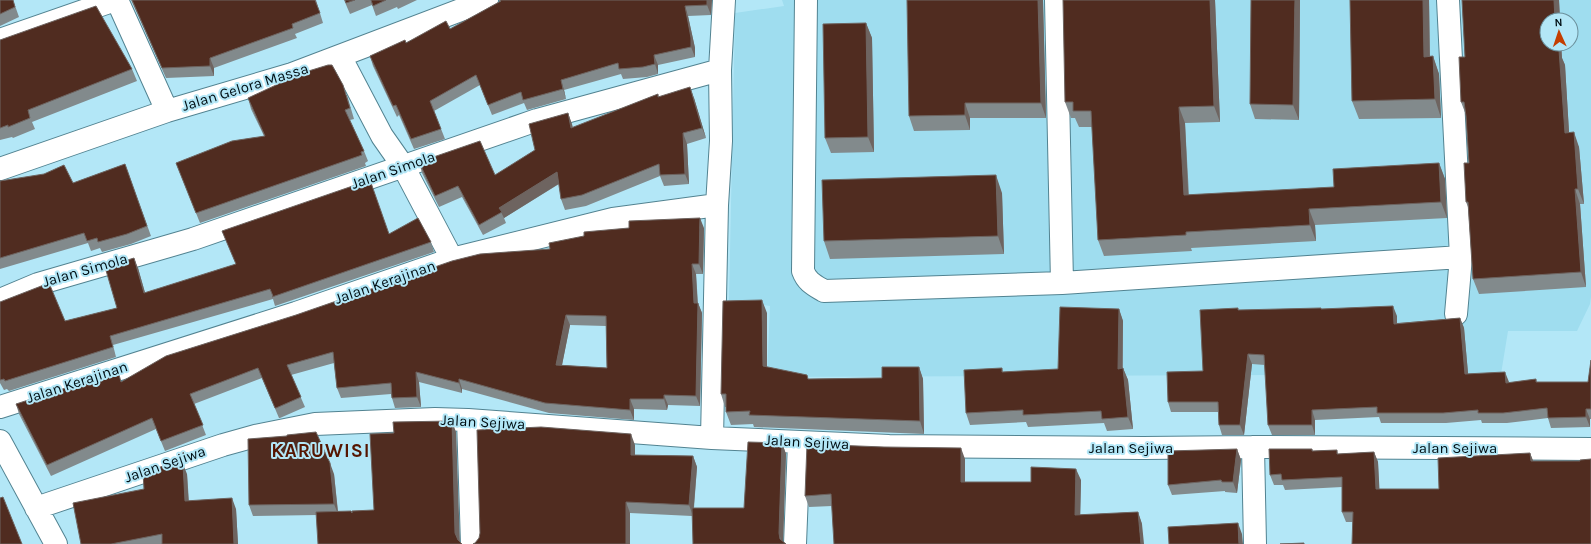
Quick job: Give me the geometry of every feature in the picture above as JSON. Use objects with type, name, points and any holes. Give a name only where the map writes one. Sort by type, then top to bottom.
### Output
[{"type":"street","points":[[0,40],[116,0],[167,111]]},
{"type":"street","name":"Jalan Gelora Massa","points":[[0,169],[167,111],[292,74],[487,0]]},
{"type":"street","points":[[712,438],[717,205],[721,141],[720,70],[724,0]]},
{"type":"street","points":[[806,0],[803,271],[810,283],[824,291],[1062,283],[1461,257]]},
{"type":"street","points":[[1056,0],[1062,283]]},
{"type":"street","points":[[1448,0],[1461,257],[1456,314]]},
{"type":"street","points":[[340,56],[382,136],[403,166],[452,259]]},
{"type":"street","name":"Jalan Simola","points":[[0,300],[38,284],[193,239],[537,120],[720,70]]},
{"type":"street","name":"Jalan Kerajinan","points":[[0,407],[296,312],[452,259],[606,221],[717,205]]},
{"type":"street","name":"Jalan Sejiwa","points":[[36,508],[223,445],[285,429],[315,424],[435,419],[468,420],[712,438],[889,446],[1591,449]]},
{"type":"street","points":[[468,420],[472,544]]},
{"type":"street","points":[[796,544],[799,443]]},
{"type":"street","points":[[1,447],[56,544]]},
{"type":"street","points":[[1253,447],[1254,544]]},
{"type":"shaded area","points":[[782,0],[1591,0],[1590,304],[1577,331],[1508,331],[1501,374],[767,377],[770,306],[729,300],[735,13],[784,6]]},
{"type":"building","points":[[0,0],[13,0],[15,7],[0,14]]},
{"type":"building","points":[[132,0],[315,0],[320,13],[292,24],[293,28],[210,58],[210,66],[162,68]]},
{"type":"building","points":[[345,0],[355,0],[346,3]]},
{"type":"building","points":[[371,0],[386,0],[373,6]]},
{"type":"building","points":[[500,0],[707,0],[707,5],[685,6],[691,38],[691,47],[654,55],[655,64],[643,67],[619,69],[618,63],[561,80],[563,89],[523,100],[521,92],[488,105],[476,75],[430,101],[441,129],[411,139],[396,105],[393,106],[370,56],[405,40],[406,43],[446,21],[450,29],[501,1]]},
{"type":"building","points":[[907,0],[1038,0],[1041,103],[965,103],[965,115],[909,116]]},
{"type":"building","points":[[1063,0],[1210,0],[1214,106],[1179,107],[1184,195],[1334,187],[1333,169],[1439,163],[1441,202],[1309,209],[1310,225],[1186,232],[1186,235],[1098,240],[1091,111],[1073,111],[1073,102],[1065,102]]},
{"type":"building","points":[[1251,0],[1295,0],[1293,105],[1250,104]]},
{"type":"building","points":[[1350,0],[1423,0],[1424,57],[1433,56],[1435,99],[1352,101]]},
{"type":"building","points":[[1462,0],[1554,0],[1555,12],[1539,12],[1539,52],[1559,52],[1565,133],[1574,132],[1578,189],[1575,189],[1581,272],[1473,279],[1464,163],[1469,163],[1466,116],[1464,102],[1461,102],[1459,57],[1465,57]]},
{"type":"building","points":[[96,6],[132,69],[28,110],[30,118],[8,127],[8,125],[0,128],[0,40]]},
{"type":"building","points":[[866,23],[868,137],[825,138],[823,24]]},
{"type":"building","points":[[332,65],[343,85],[350,108],[345,110],[364,151],[361,152],[362,155],[196,213],[176,163],[232,141],[265,136],[248,98],[302,73]]},
{"type":"building","points":[[690,87],[702,128],[683,133],[685,174],[660,175],[659,164],[582,195],[561,199],[557,172],[499,208],[502,212],[479,225],[458,186],[435,196],[419,162],[480,141],[495,175],[535,150],[529,124],[568,113],[571,128],[658,94],[658,97]]},
{"type":"building","points":[[125,164],[147,226],[127,234],[98,242],[97,238],[87,241],[84,233],[0,258],[0,181],[44,174],[64,165],[73,183]]},
{"type":"building","points":[[996,175],[998,236],[824,241],[822,180]]},
{"type":"building","points":[[370,180],[389,234],[418,218],[431,242],[272,297],[273,296],[270,289],[110,336],[113,347],[5,381],[4,379],[0,380],[0,302],[49,283],[65,321],[117,308],[105,267],[134,258],[144,293],[236,264],[222,231]]},
{"type":"building","points":[[700,218],[699,264],[692,264],[694,303],[698,303],[696,396],[664,395],[664,399],[630,399],[630,410],[545,403],[459,379],[459,383],[416,372],[417,397],[392,398],[391,383],[337,388],[333,352],[287,365],[301,397],[276,408],[258,368],[190,394],[203,425],[161,441],[152,418],[47,465],[16,404],[118,371],[121,382],[166,356],[296,315],[452,261],[480,254],[550,249],[549,243],[584,236],[584,232],[629,228],[629,221]],"holes":[[[566,315],[606,316],[607,368],[556,365]]]},
{"type":"building","points":[[762,300],[763,366],[807,375],[808,379],[882,378],[882,367],[919,367],[920,421],[749,415],[750,411],[726,412],[726,394],[721,394],[723,301]]},
{"type":"building","points":[[1393,306],[1394,324],[1460,318],[1465,374],[1505,372],[1506,383],[1536,379],[1536,382],[1588,382],[1591,360],[1591,409],[1586,409],[1586,417],[1548,418],[1547,408],[1503,413],[1478,413],[1478,410],[1443,413],[1377,413],[1377,407],[1312,410],[1312,425],[1268,425],[1264,355],[1248,354],[1240,425],[1219,425],[1218,402],[1168,402],[1167,372],[1203,371],[1200,310],[1238,308],[1238,310],[1321,309]]},
{"type":"building","points":[[1060,307],[1119,309],[1118,369],[1123,368],[1128,417],[1102,419],[1101,411],[1023,415],[1023,410],[966,413],[964,370],[1002,368],[1002,372],[1058,369]]},
{"type":"building","points":[[452,421],[455,533],[458,540],[462,544],[318,544],[316,512],[351,511],[352,513],[352,511],[374,510],[370,434],[394,433],[393,422]]},
{"type":"building","points":[[541,427],[631,434],[631,455],[693,456],[689,505],[626,502],[626,544],[473,544],[479,538],[480,533],[477,430]]},
{"type":"building","points":[[316,432],[330,463],[334,504],[249,505],[248,439]]},
{"type":"building","points":[[748,442],[782,443],[779,533],[780,539],[786,544],[693,544],[692,508],[744,508]]},
{"type":"building","points":[[807,444],[961,448],[961,482],[1031,482],[1031,467],[1076,469],[1075,515],[1138,512],[1141,544],[834,544],[831,494],[805,496]]},
{"type":"building","points":[[1237,449],[1233,482],[1222,482],[1221,480],[1168,485],[1168,451]]},
{"type":"building","points":[[1269,449],[1312,449],[1312,451],[1337,450],[1337,454],[1374,452],[1376,489],[1439,489],[1438,458],[1530,453],[1531,461],[1580,461],[1591,459],[1591,544],[1352,544],[1353,512],[1342,512],[1342,477],[1282,480],[1281,474],[1270,475]]},
{"type":"building","points":[[169,464],[183,464],[185,501],[232,498],[234,544],[162,544],[162,534],[111,544],[81,544],[73,503],[144,489],[143,473]]},
{"type":"building","points":[[3,497],[22,544],[0,544],[0,498]]},
{"type":"building","points":[[1238,523],[1239,544],[1169,544],[1168,527]]},
{"type":"building","points":[[1304,543],[1304,544],[1280,544]]},
{"type":"district","name":"KARUWISI","points":[[321,451]]}]
